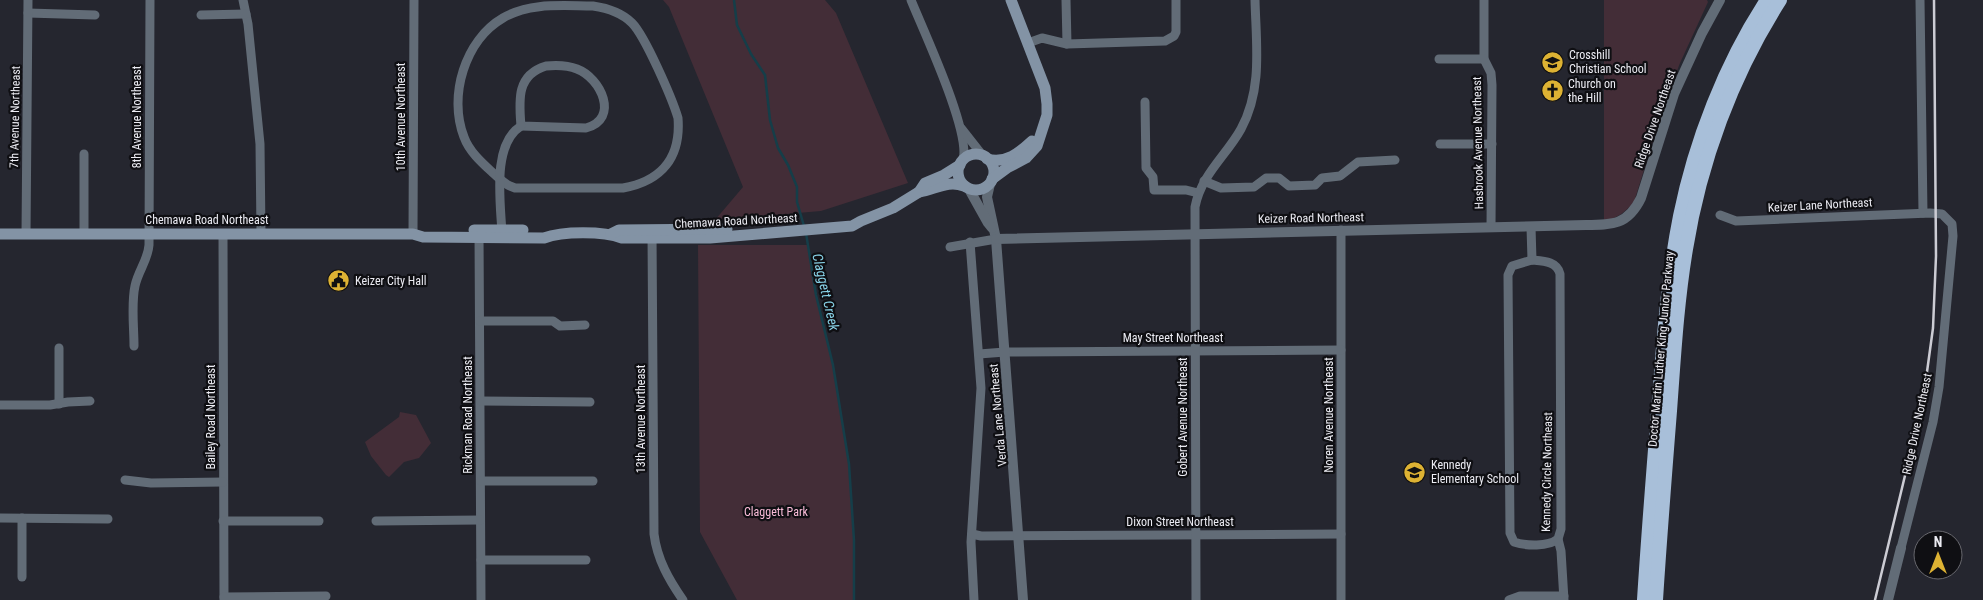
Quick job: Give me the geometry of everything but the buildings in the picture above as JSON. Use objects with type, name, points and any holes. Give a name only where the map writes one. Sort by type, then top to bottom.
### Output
[{"type":"highway","name":"Doctor Martin Luther King Junior Parkway","points":[[1644,600],[1666,313],[1680,217],[1692,172],[1717,98],[1735,57],[1767,0]]},
{"type":"highway","name":"Doctor Martin Luther King Junior Parkway","points":[[1656,600],[1678,311],[1692,214],[1724,110],[1745,63],[1766,22],[1780,0]]},
{"type":"main road","points":[[1011,0],[1044,88],[1047,104],[1045,124],[1038,138],[1037,146],[1026,158],[1007,168],[980,189],[967,187],[959,176],[961,163],[972,155],[998,161],[1009,158],[1038,138]]},
{"type":"main road","points":[[985,157],[993,168],[991,181]]},
{"type":"main road","name":"Chemawa Road Northeast","points":[[919,192],[925,183],[944,176],[961,163]]},
{"type":"main road","name":"Chemawa Road Northeast","points":[[0,234],[413,234],[423,237],[502,234],[544,238],[554,234],[611,234],[619,230],[710,238],[835,224],[852,226],[893,208],[919,192],[931,190],[948,183],[967,187]]},
{"type":"street","name":"7th Avenue Northeast","points":[[26,234],[28,0]]},
{"type":"street","name":"8th Avenue Northeast","points":[[134,346],[134,292],[138,276],[148,253],[149,234],[150,0]]},
{"type":"street","points":[[243,0],[248,24],[260,144],[260,234]]},
{"type":"street","name":"10th Avenue Northeast","points":[[413,234],[414,0]]},
{"type":"street","points":[[911,0],[961,128],[965,151],[961,163]]},
{"type":"street","points":[[1066,0],[1067,44]]},
{"type":"street","points":[[1028,43],[1047,38],[1067,44],[1164,41],[1174,36],[1177,28],[1176,0]]},
{"type":"street","name":"Gobert Avenue Northeast","points":[[1196,600],[1194,208],[1204,181],[1241,128],[1254,97],[1257,81],[1255,0]]},
{"type":"street","name":"Hasbrook Avenue Northeast","points":[[1484,0],[1484,58],[1491,73],[1492,85],[1491,227]]},
{"type":"street","name":"Ridge Drive Northeast","points":[[1626,219],[1641,198],[1674,94],[1702,33],[1720,0]]},
{"type":"street","points":[[1920,0],[1923,213]]},
{"type":"street","points":[[539,7],[599,7],[616,13],[631,22],[642,37],[678,118],[679,133],[676,148],[665,168],[646,181],[623,188],[515,188],[501,180],[472,150],[464,137],[460,122],[459,92],[462,74],[473,49],[483,35],[503,18],[523,10],[539,7]]},
{"type":"street","points":[[28,14],[95,15]]},
{"type":"street","points":[[201,14],[246,14]]},
{"type":"street","points":[[1439,59],[1484,58]]},
{"type":"street","points":[[502,234],[502,152],[514,133],[521,126],[521,91],[526,79],[539,68],[560,66],[578,69],[590,77],[605,101],[604,114],[592,126],[586,128],[521,126]]},
{"type":"street","points":[[1145,102],[1146,168],[1153,177],[1154,190],[1186,190],[1198,193]]},
{"type":"street","points":[[961,128],[985,157]]},
{"type":"street","points":[[1440,144],[1492,144]]},
{"type":"street","points":[[84,154],[84,234]]},
{"type":"street","points":[[1204,181],[1221,188],[1254,187],[1266,178],[1279,178],[1289,186],[1316,185],[1322,178],[1343,174],[1358,162],[1395,160]]},
{"type":"street","name":"Verda Lane Northeast","points":[[991,181],[987,197],[994,222],[992,228]]},
{"type":"street","name":"Verda Lane Northeast","points":[[967,187],[992,228],[996,239],[1023,600]]},
{"type":"street","name":"Ridge Drive Northeast","points":[[1888,600],[1931,431],[1939,388],[1953,236],[1953,228],[1950,221],[1942,214],[1923,213]]},
{"type":"street","name":"Keizer Lane Northeast","points":[[1720,215],[1736,221],[1923,213]]},
{"type":"street","name":"Keizer Road Northeast","points":[[996,239],[1602,225],[1626,219]]},
{"type":"street","points":[[1531,226],[1532,260]]},
{"type":"street","name":"Noren Avenue Northeast","points":[[1341,230],[1342,600]]},
{"type":"street","name":"Bailey Road Northeast","points":[[223,234],[224,598]]},
{"type":"street","name":"Rickman Road Northeast","points":[[479,234],[481,600]]},
{"type":"street","name":"13th Avenue Northeast","points":[[652,234],[654,534],[659,558],[672,584],[684,600]]},
{"type":"street","points":[[950,247],[996,239]]},
{"type":"street","points":[[970,242],[981,388],[972,534],[974,600]]},
{"type":"street","name":"Kennedy Circle Northeast","points":[[1532,260],[1552,264],[1559,270],[1560,274],[1561,529],[1558,539],[1548,544],[1519,544],[1514,542],[1510,533],[1508,275],[1512,266],[1532,260]]},
{"type":"street","points":[[480,321],[553,321],[560,326],[584,325]]},
{"type":"street","points":[[60,348],[60,404]]},
{"type":"street","name":"May Street Northeast","points":[[979,354],[1005,352],[1341,350]]},
{"type":"street","points":[[481,400],[590,402]]},
{"type":"street","points":[[0,405],[50,405],[90,401]]},
{"type":"street","points":[[125,480],[151,483],[223,482]]},
{"type":"street","points":[[481,481],[593,481]]},
{"type":"street","points":[[0,518],[108,520]]},
{"type":"street","points":[[22,518],[22,577]]},
{"type":"street","points":[[376,521],[480,520]]},
{"type":"street","points":[[223,521],[319,521]]},
{"type":"street","name":"Dixon Street Northeast","points":[[972,534],[981,536],[1019,536],[1341,534]]},
{"type":"street","points":[[1509,600],[1520,596],[1564,598],[1561,551],[1558,539]]},
{"type":"street","points":[[481,560],[586,560]]},
{"type":"street","points":[[224,598],[326,596]]},
{"type":"green space","points":[[663,0],[825,0],[836,13],[908,183],[821,211],[715,220],[743,187],[669,7]]},
{"type":"green space","points":[[1604,0],[1707,0],[1708,2],[1680,63],[1665,102],[1634,202],[1621,214],[1604,221]]},
{"type":"green space","name":"Claggett Park","points":[[698,245],[808,245],[816,295],[833,365],[849,464],[854,540],[854,600],[737,600],[700,532]]},
{"type":"green space","points":[[400,412],[416,415],[431,443],[419,458],[404,462],[389,477],[371,456],[365,442],[399,417]]},
{"type":"waterway","name":"Claggett Creek","points":[[734,0],[737,25],[751,54],[765,75],[770,120],[778,148],[788,165],[797,187],[797,202],[804,226]]},
{"type":"waterway","name":"Claggett Creek","points":[[806,233],[816,295],[833,365],[849,464],[854,540],[854,600]]},
{"type":"railway","points":[[1875,600],[1923,401],[1933,328],[1936,256],[1934,0]]},
{"type":"place","name":"Crosshill Christian School","points":[[1553,62]]},
{"type":"place","name":"Church on the Hill","points":[[1552,91]]},
{"type":"place","name":"Keizer City Hall","points":[[339,281]]},
{"type":"place","name":"Kennedy Elementary School","points":[[1415,472]]}]
